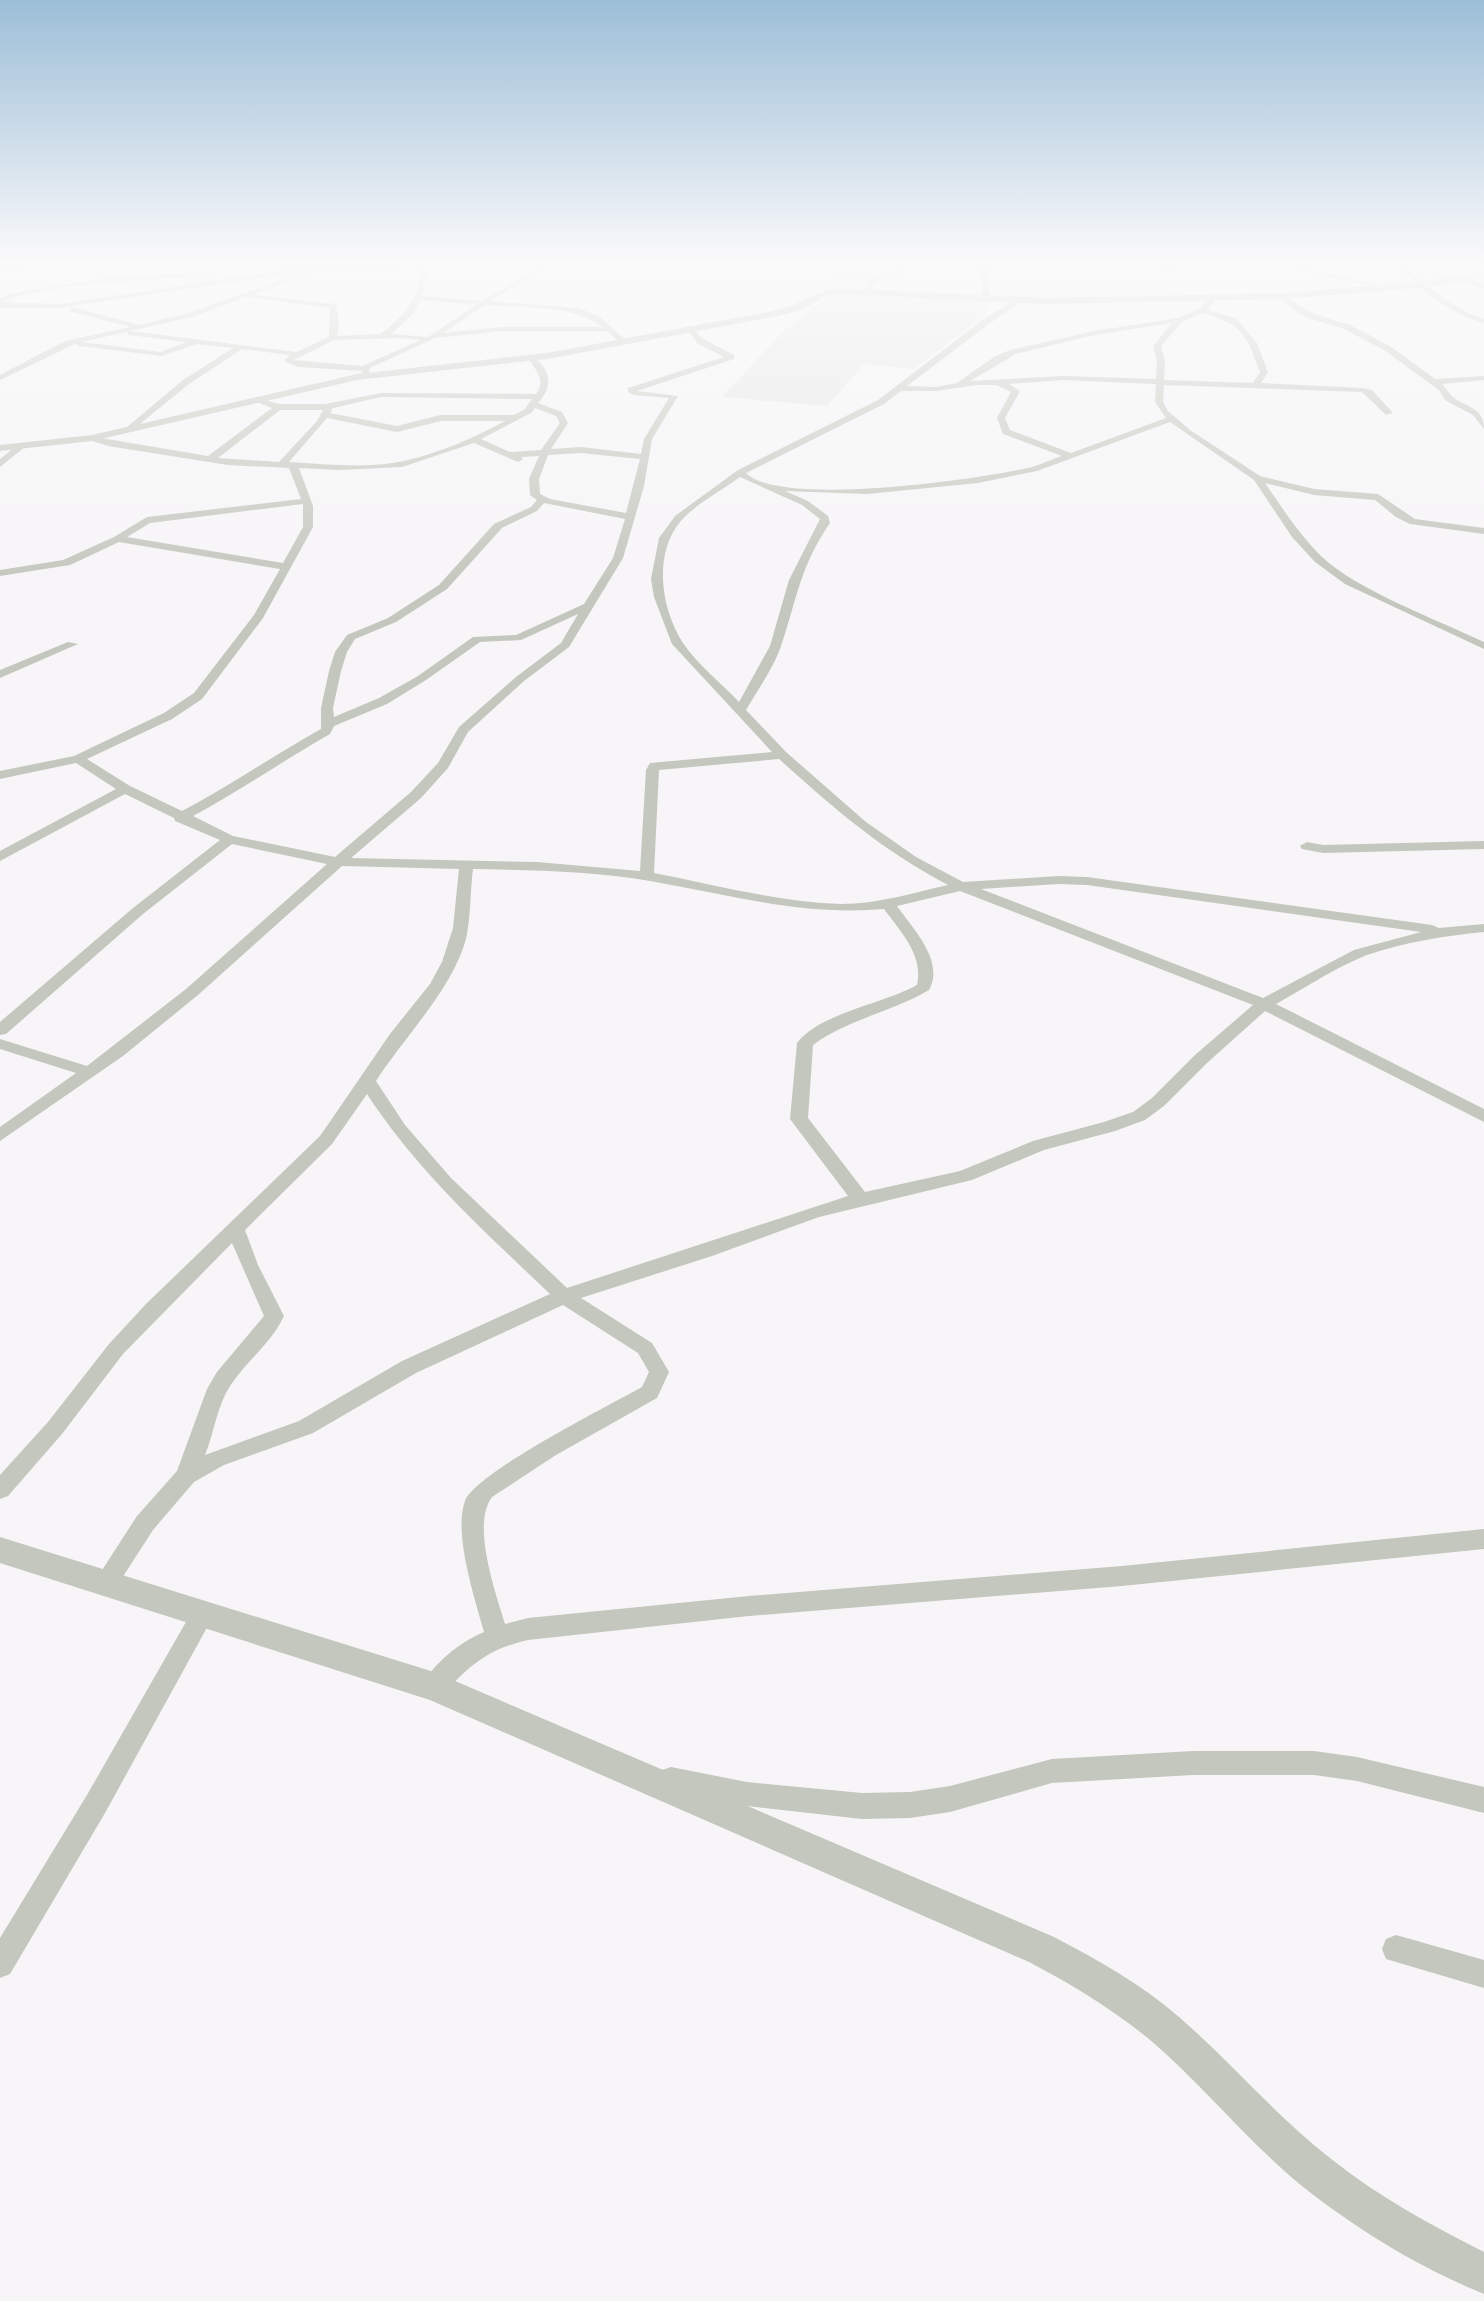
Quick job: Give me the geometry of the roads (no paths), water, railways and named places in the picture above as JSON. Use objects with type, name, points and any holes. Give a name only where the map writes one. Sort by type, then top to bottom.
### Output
[{"type":"street","points":[[130,429],[201,372]]},
{"type":"street","points":[[0,448],[92,438],[260,400],[363,372]]},
{"type":"street","points":[[92,438],[108,443],[210,459],[361,467],[402,464],[473,439],[519,418],[538,401],[546,386],[541,372]]},
{"type":"street","points":[[0,1135],[89,1072],[192,992],[252,936],[416,795],[443,765],[463,730],[520,679],[565,645],[618,558],[631,517],[648,439],[674,396],[634,393],[631,390],[684,372]]},
{"type":"street","points":[[919,372],[875,405],[741,472],[717,487],[669,529],[659,557],[656,579],[659,597],[678,644],[782,755],[861,825],[911,860],[961,886],[1264,1004],[1484,1116]]},
{"type":"street","points":[[961,383],[979,372]]},
{"type":"street","points":[[1160,372],[1161,407],[1171,419],[1211,450],[1257,478],[1314,492],[1378,497],[1399,515],[1413,522],[1484,531]]},
{"type":"street","points":[[1255,387],[1264,372]]},
{"type":"street","points":[[1421,372],[1444,390],[1448,398],[1476,413],[1484,426]]},
{"type":"street","points":[[898,388],[936,389],[961,383],[1063,378],[1160,384],[1362,390],[1369,393],[1389,413]]},
{"type":"street","points":[[1434,382],[1484,378]]},
{"type":"street","points":[[998,382],[1016,391],[1001,418],[1006,432],[1069,455]]},
{"type":"street","points":[[287,465],[327,411],[380,395],[538,401],[562,417],[563,428],[573,446],[581,450]]},
{"type":"street","points":[[260,400],[278,407],[327,411],[397,429],[444,417],[519,418]]},
{"type":"street","points":[[210,459],[278,407]]},
{"type":"street","points":[[765,486],[837,492],[939,485],[1034,469],[1171,419]]},
{"type":"street","points":[[563,428],[545,452],[536,473],[534,492],[542,499],[631,517]]},
{"type":"street","points":[[473,439],[508,455],[536,473]]},
{"type":"street","points":[[0,464],[22,446]]},
{"type":"street","points":[[508,455],[581,450],[645,457]]},
{"type":"street","points":[[0,775],[78,759],[168,716],[198,696],[259,616],[308,527],[306,501],[287,465]]},
{"type":"street","points":[[740,710],[776,646],[794,580],[808,548],[825,523],[825,518],[819,511],[745,478],[741,472]]},
{"type":"street","points":[[1257,478],[1296,536],[1319,560],[1349,582],[1484,646]]},
{"type":"street","points":[[329,724],[327,708],[335,671],[341,652],[351,637],[392,620],[443,587],[498,526],[534,509],[542,499]]},
{"type":"street","points":[[0,573],[66,564],[118,539],[147,520],[306,501]]},
{"type":"street","points":[[118,539],[288,567]]},
{"type":"street","points":[[180,818],[236,788],[275,760],[319,736],[329,724],[383,701],[422,678],[477,639],[517,638],[590,606]]},
{"type":"street","points":[[0,674],[72,643]]},
{"type":"street","points":[[647,876],[652,770],[655,766],[782,755]]},
{"type":"street","points":[[78,759],[125,789],[180,818],[229,839],[338,862],[537,866],[647,876],[784,903],[843,908],[888,904],[961,886],[1058,880],[1087,881],[1448,931]]},
{"type":"street","points":[[0,762],[38,767]]},
{"type":"street","points":[[0,857],[125,789]]},
{"type":"street","points":[[0,1030],[138,911],[229,839]]},
{"type":"street","points":[[1307,846],[1323,849],[1484,845]]},
{"type":"street","points":[[0,1490],[55,1428],[116,1349],[326,1140],[396,1038],[429,999],[450,962],[461,931],[467,864]]},
{"type":"street","points":[[860,1199],[799,1119],[799,1089],[805,1043],[813,1036],[833,1025],[904,999],[924,987],[928,970],[922,955],[888,904]]},
{"type":"street","points":[[186,1476],[216,1460],[306,1427],[409,1367],[564,1296],[705,1251],[813,1212],[860,1199],[926,1187],[966,1175],[1039,1145],[1109,1127],[1139,1116],[1158,1102],[1201,1059],[1264,1004],[1359,953],[1397,941],[1448,931],[1484,928]]},
{"type":"street","points":[[0,1044],[89,1072]]},
{"type":"street","points":[[368,1082],[400,1129],[445,1182],[564,1296],[645,1348],[659,1372],[650,1392],[549,1449],[484,1491],[475,1503],[473,1515],[476,1559],[496,1635]]},
{"type":"street","points":[[105,1585],[145,1523],[186,1476],[202,1437],[214,1395],[224,1378],[269,1328],[274,1316],[249,1265],[235,1228]]},
{"type":"street","points":[[434,1687],[462,1656],[496,1635],[559,1625],[1122,1576],[1484,1539]]},
{"type":"street","points":[[0,1550],[434,1687],[994,1927],[1079,1968],[1161,2027],[1316,2171],[1399,2229],[1484,2274]]},
{"type":"street","points":[[0,1964],[96,1804],[202,1615]]},
{"type":"street","points":[[620,1768],[747,1794],[862,1806],[950,1799],[1052,1771],[1170,1764],[1314,1763],[1357,1769],[1484,1800]]},
{"type":"street","points":[[1396,1949],[1484,1975]]}]
